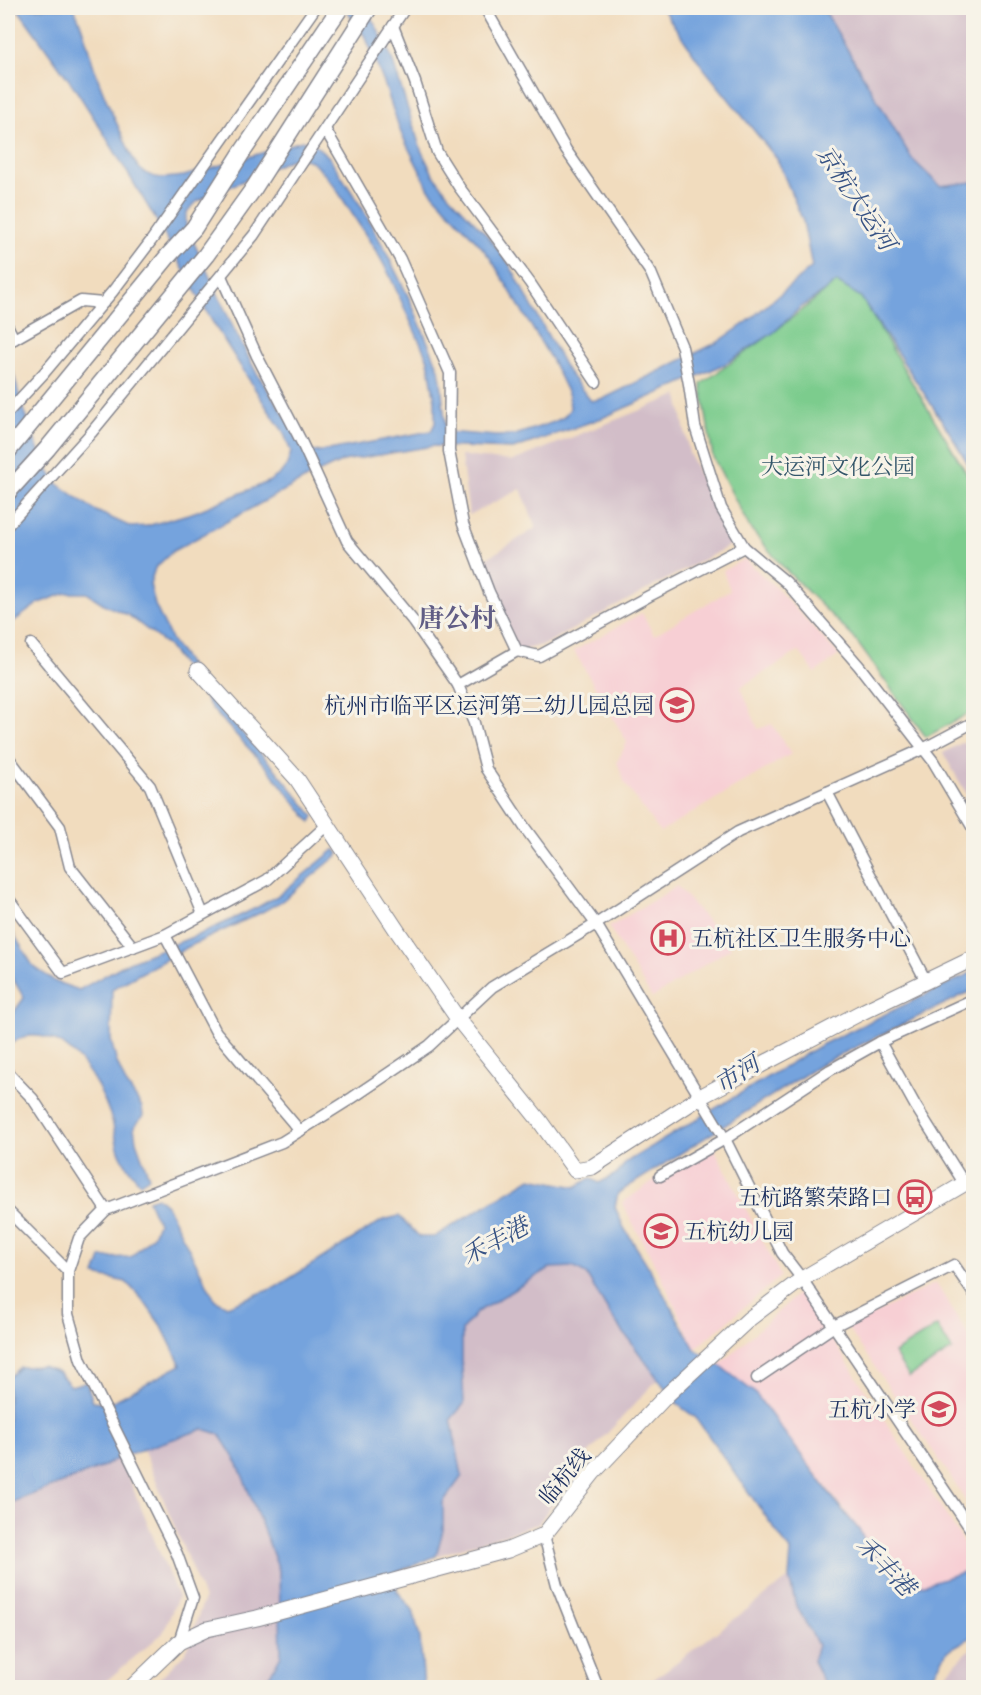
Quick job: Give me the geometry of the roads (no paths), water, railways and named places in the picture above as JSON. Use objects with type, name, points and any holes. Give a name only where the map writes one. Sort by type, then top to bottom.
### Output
[{"type":"main road","points":[[8,451],[168,256],[194,228],[340,8]]},
{"type":"main road","points":[[8,492],[47,449],[206,255],[259,179],[369,8]]},
{"type":"street","points":[[8,412],[103,303],[151,241],[315,8]]},
{"type":"street","points":[[8,525],[73,453],[254,235],[405,8]]},
{"type":"street","points":[[485,8],[566,150],[651,273],[682,347],[695,426],[721,508],[744,547],[786,582],[859,666],[933,761],[974,830]]},
{"type":"street","points":[[393,26],[415,82],[437,152],[459,187],[530,283],[596,382]]},
{"type":"street","points":[[326,129],[400,260],[450,374],[449,451],[463,524],[489,592],[517,651]]},
{"type":"street","points":[[221,276],[346,541],[414,622],[458,685],[474,723],[486,769],[525,828],[596,924],[724,1139],[782,1253],[802,1279],[974,1534]]},
{"type":"street","points":[[8,327],[11,340],[81,301],[103,303]]},
{"type":"street","points":[[458,685],[517,651],[539,656],[744,547]]},
{"type":"street","points":[[31,644],[150,786],[203,914]]},
{"type":"street","points":[[198,670],[297,779],[458,1019],[539,1120],[575,1170],[592,1167],[700,1098],[974,958]]},
{"type":"street","points":[[179,1642],[193,1598],[177,1554],[81,1360],[68,1314],[68,1271],[79,1238],[106,1210],[282,1142],[300,1131],[429,1046],[492,987],[596,924],[738,832],[923,749],[974,722]]},
{"type":"street","points":[[8,757],[60,827],[70,867],[133,947]]},
{"type":"street","points":[[827,792],[926,981]]},
{"type":"street","points":[[8,898],[63,973],[165,935],[267,880],[328,824]]},
{"type":"street","points":[[165,935],[216,1032],[300,1131]]},
{"type":"street","points":[[660,1176],[724,1139],[830,1070],[880,1042],[974,999]]},
{"type":"street","points":[[880,1042],[915,1105],[969,1181]]},
{"type":"street","points":[[8,1073],[33,1099],[106,1210]]},
{"type":"street","name":"临杭线","points":[[131,1688],[179,1642],[207,1629],[508,1550],[544,1535],[593,1473],[667,1395],[749,1319],[802,1279],[969,1181]]},
{"type":"street","points":[[8,1211],[68,1271]]},
{"type":"street","points":[[757,1378],[834,1326],[954,1266],[974,1294]]},
{"type":"street","points":[[544,1535],[557,1585],[598,1688]]},
{"type":"water","name":"京杭大运河","points":[[17,8],[74,8],[112,113],[131,156],[145,173],[161,178],[184,176],[302,141],[315,145],[329,157],[362,208],[410,300],[439,369],[446,432],[515,435],[564,417],[570,409],[569,396],[551,359],[491,259],[429,189],[401,133],[366,38],[345,8],[364,8],[375,24],[391,56],[421,150],[433,174],[509,264],[568,372],[591,401],[605,398],[718,342],[747,322],[812,267],[803,221],[777,159],[702,66],[662,8],[823,8],[912,159],[940,186],[973,182],[973,472],[861,297],[837,282],[800,308],[773,333],[725,364],[602,418],[513,449],[433,446],[343,461],[309,477],[173,551],[155,568],[150,584],[155,605],[172,641],[220,709],[276,770],[314,816],[311,822],[269,770],[213,710],[167,645],[128,615],[107,606],[87,593],[66,593],[39,603],[8,624],[8,360],[37,446],[58,484],[96,511],[131,527],[147,526],[195,512],[268,482],[280,474],[287,465],[291,452],[283,431],[212,321],[155,218],[74,87]],"holes":[[[301,158],[311,161],[335,187],[378,254],[428,360],[435,401],[435,423],[431,431],[314,452],[305,447],[256,372],[186,226],[188,212],[198,201],[289,160]]]},
{"type":"water","points":[[335,849],[339,854],[282,901],[188,947],[112,989],[111,1040],[116,1060],[125,1082],[142,1107],[143,1116],[134,1127],[136,1141],[149,1177],[140,1183],[128,1169],[122,1157],[112,1121],[99,1089],[91,1075],[70,1050],[43,1037],[25,1036],[8,1046],[8,1020],[24,998],[8,972],[8,925],[33,966],[56,982],[79,990],[129,962],[205,932],[258,907],[279,895]]},
{"type":"water","name":"禾丰港","points":[[973,972],[973,990],[823,1063],[618,1193],[615,1207],[624,1228],[695,1349],[755,1393],[860,1531],[870,1551],[885,1562],[899,1581],[919,1586],[973,1569],[973,1636],[947,1651],[929,1687],[826,1687],[813,1661],[818,1645],[796,1605],[789,1578],[791,1552],[696,1418],[677,1404],[610,1314],[586,1274],[573,1267],[550,1268],[477,1312],[462,1330],[464,1404],[451,1419],[462,1476],[443,1502],[443,1530],[436,1556],[395,1573],[397,1591],[413,1610],[420,1638],[424,1687],[258,1687],[266,1682],[281,1655],[279,1570],[238,1464],[219,1434],[203,1429],[120,1457],[100,1468],[8,1504],[8,1378],[20,1367],[42,1366],[58,1372],[71,1386],[86,1382],[93,1401],[110,1403],[181,1365],[162,1327],[143,1300],[126,1282],[95,1275],[101,1258],[131,1257],[153,1235],[158,1223],[148,1200],[157,1197],[167,1206],[215,1300],[227,1306],[276,1287],[383,1220],[399,1216],[420,1237],[434,1237],[531,1178],[576,1187],[590,1178],[599,1183],[618,1173],[626,1162],[819,1046]]},
{"type":"place","name":"杭州市临平区运河第二幼儿园总园","points":[[677,705]]},
{"type":"place","name":"五杭社区卫生服务中心","points":[[668,938]]},
{"type":"place","name":"五杭路繁荣路口","points":[[915,1197]]},
{"type":"place","name":"五杭幼儿园","points":[[661,1231]]},
{"type":"place","name":"五杭小学","points":[[939,1409]]},
{"type":"district","name":"唐公村","points":[[457,618]]},
{"type":"park label","name":"大运河文化公园","points":[[838,466]]},
{"type":"water label","name":"市河","points":[[737,1074]]}]
